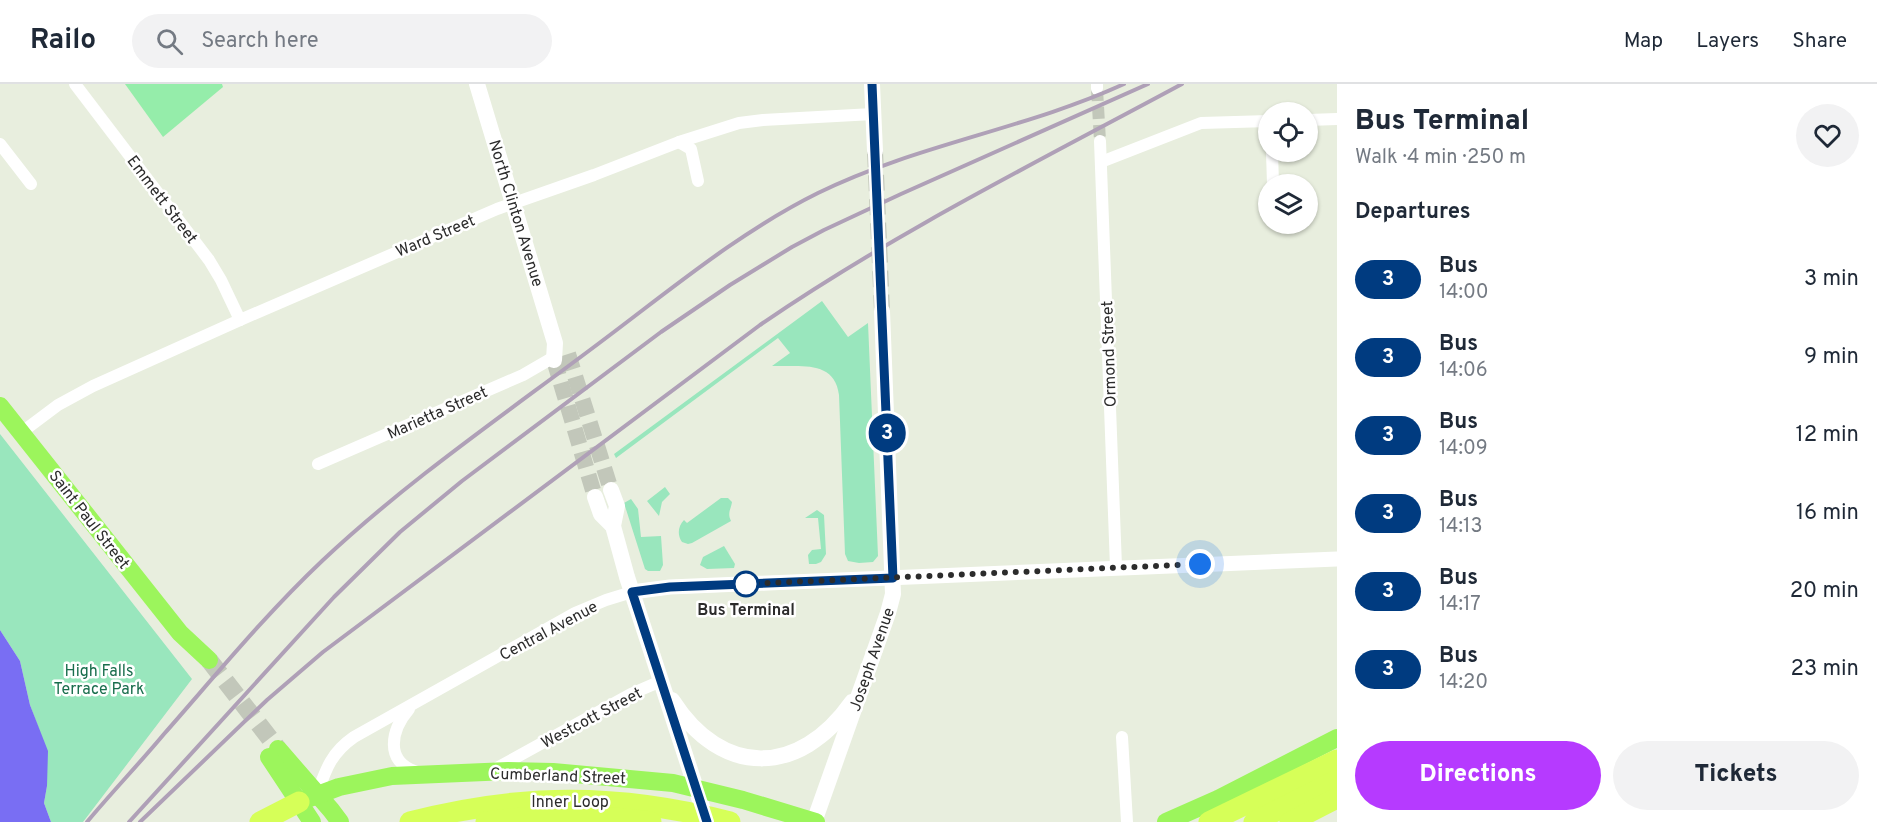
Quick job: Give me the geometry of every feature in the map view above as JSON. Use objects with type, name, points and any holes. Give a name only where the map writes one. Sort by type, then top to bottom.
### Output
[{"type":"highway","points":[[1209,822],[1337,760]]},
{"type":"highway","points":[[1254,822],[1337,780]]},
{"type":"highway","points":[[260,822],[308,798]]},
{"type":"highway","name":"Inner Loop","points":[[410,822],[460,810],[504,803],[574,799],[619,801],[654,806],[730,822]]},
{"type":"highway","points":[[1290,822],[1337,799]]},
{"type":"highway","points":[[1299,822],[1337,799]]},
{"type":"highway","name":"Inner Loop","points":[[486,822],[576,815],[651,822]]},
{"type":"main road","name":"North Clinton Avenue","points":[[477,84],[558,354]]},
{"type":"main road","points":[[872,84],[875,152]]},
{"type":"main road","name":"Joseph Avenue","points":[[815,822],[891,603],[893,578],[882,311]]},
{"type":"main road","name":"Saint Paul Street","points":[[0,406],[205,665]]},
{"type":"main road","points":[[611,490],[616,506],[613,526],[632,592],[707,822]]},
{"type":"main road","points":[[596,497],[601,514],[613,526]]},
{"type":"main road","points":[[661,681],[686,719],[709,741],[737,754],[762,758],[778,757],[794,752],[821,737],[846,711],[864,681]]},
{"type":"main road","points":[[1166,822],[1218,799],[1337,738]]},
{"type":"main road","points":[[273,753],[308,798],[338,819]]},
{"type":"main road","name":"Cumberland Street","points":[[308,798],[365,780],[427,774],[530,771],[674,783],[697,794],[743,800],[815,822]]},
{"type":"main road","points":[[308,798],[312,822]]},
{"type":"street","name":"Emmett Street","points":[[75,84],[209,260],[240,320]]},
{"type":"street","name":"Ward Street","points":[[22,432],[48,411],[80,392],[240,320],[514,203],[594,176],[679,142],[739,123],[873,114]]},
{"type":"street","points":[[1318,120],[1337,119]]},
{"type":"street","points":[[1101,162],[1201,123],[1258,121]]},
{"type":"street","name":"Ormond Street","points":[[1100,141],[1116,567]]},
{"type":"street","points":[[679,142],[691,149],[698,181]]},
{"type":"street","points":[[0,144],[31,184]]},
{"type":"street","name":"Marietta Street","points":[[318,464],[523,375],[558,354]]},
{"type":"street","name":"Central Avenue","points":[[308,798],[330,760],[344,745],[580,611],[632,592],[670,587],[1337,559]]},
{"type":"street","name":"Westcott Street","points":[[490,772],[631,694],[661,681]]},
{"type":"street","name":"Central Avenue","points":[[417,702],[405,714],[397,728],[394,736],[394,750],[398,759],[405,766],[427,774]]},
{"type":"street","points":[[1122,737],[1127,822]]},
{"type":"green space","points":[[125,84],[222,84],[223,87],[163,137]]},
{"type":"green space","points":[[822,301],[848,337],[868,323],[878,556],[873,562],[848,561],[845,554],[839,395],[836,383],[830,375],[814,367],[772,366],[790,353],[778,338],[616,458],[614,454]]},
{"type":"green space","name":"High Falls Terrace Park","points":[[0,434],[192,679],[83,822],[51,822],[44,803],[47,786],[47,751],[30,705],[20,661],[0,630]]},
{"type":"green space","points":[[665,487],[670,494],[662,502],[659,516],[647,501]]},
{"type":"green space","points":[[721,498],[728,498],[732,502],[729,513],[731,521],[692,543],[682,542],[679,531],[684,520],[687,523]]},
{"type":"green space","points":[[631,499],[638,509],[641,537],[661,536],[663,565],[660,571],[645,569],[624,503]]},
{"type":"green space","points":[[817,510],[824,515],[826,554],[821,562],[809,564],[808,555],[812,550],[821,549],[818,518],[805,518]]},
{"type":"green space","points":[[724,546],[735,564],[734,568],[707,569],[700,565],[703,557]]},
{"type":"shaded area","points":[[0,630],[20,661],[30,705],[48,751],[44,803],[51,822],[0,822]]},
{"type":"tunnel","points":[[1097,89],[1100,141]]},
{"type":"tunnel","points":[[875,151],[882,311]]},
{"type":"tunnel","points":[[568,354],[611,490]]},
{"type":"tunnel","points":[[554,360],[595,497]]},
{"type":"tunnel","points":[[209,660],[278,749]]},
{"type":"railway","points":[[87,822],[261,624],[322,561],[354,532],[457,449],[705,263],[789,209],[855,176],[1087,100],[1124,84]]},
{"type":"railway","points":[[129,822],[334,597],[400,532],[462,481],[661,332],[730,285],[824,230],[1148,84]]},
{"type":"railway","points":[[140,822],[267,700],[323,652],[760,325],[862,259],[1182,84]]},
{"type":"bus line","name":"3","points":[[707,822],[632,592],[651,588],[893,578],[872,84]]},
{"type":"place","name":"Bus Terminal","points":[[746,584]]},
{"type":"route","points":[[746,584],[1200,564]]}]
